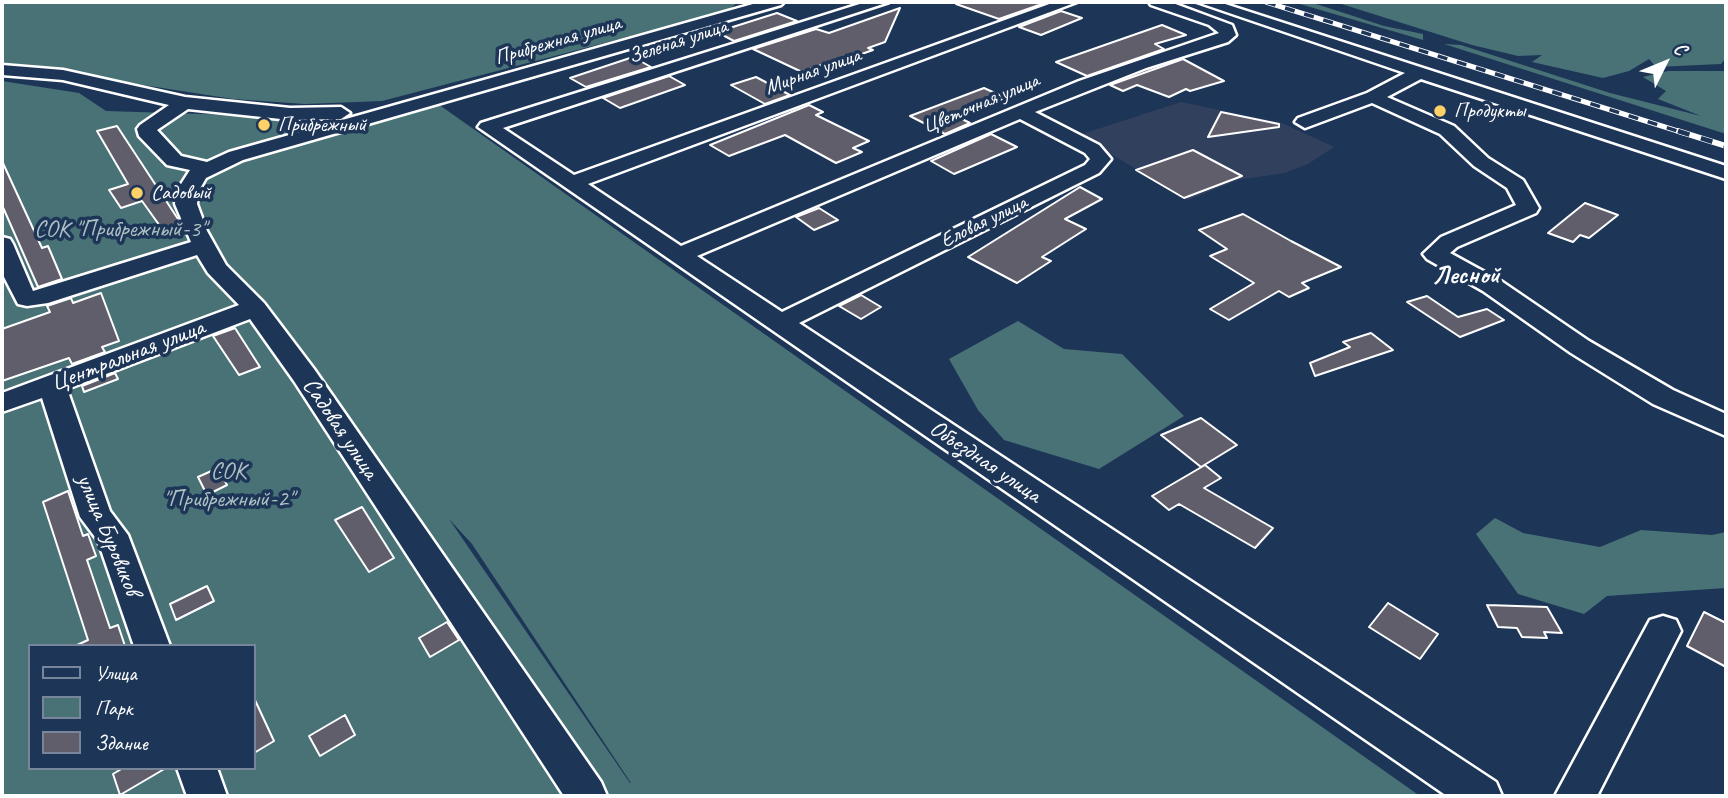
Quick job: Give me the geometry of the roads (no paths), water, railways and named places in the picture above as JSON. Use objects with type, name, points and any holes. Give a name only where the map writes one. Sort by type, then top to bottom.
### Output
[{"type":"street","name":"Прибрежная улица","points":[[393,109],[776,2]]},
{"type":"street","name":"Зеленая улица","points":[[488,127],[881,2]]},
{"type":"street","name":"Мирная улица","points":[[572,183],[1069,2]]},
{"type":"street","name":"Цветочная улица","points":[[679,255],[1020,112],[1140,64],[1222,39],[1227,35],[1226,29],[1214,22],[1156,2]]},
{"type":"street","points":[[1205,2],[1726,173]]},
{"type":"street","points":[[2,70],[63,75],[185,103],[290,114],[393,109]]},
{"type":"street","points":[[1305,122],[1373,97],[1420,72]]},
{"type":"street","points":[[1373,97],[1447,130],[1481,162],[1516,184],[1528,208],[1449,243],[1435,254],[1492,286],[1580,347],[1663,397],[1726,426]]},
{"type":"street","points":[[185,103],[158,118],[147,129],[149,136],[174,161],[208,168],[249,152],[393,109]]},
{"type":"street","name":"Еловая улица","points":[[779,323],[1092,169],[1101,159],[1092,149],[1020,112]]},
{"type":"street","name":"Объездная улица","points":[[488,127],[1482,796]]},
{"type":"street","name":"Садовая улица","points":[[208,168],[191,183],[186,204],[203,246],[216,268],[255,308],[304,375],[587,796]]},
{"type":"street","points":[[2,244],[27,299],[39,298],[203,246]]},
{"type":"street","name":"Центральная улица","points":[[2,403],[255,308]]},
{"type":"street","name":"улица Буровиков","points":[[52,384],[96,517],[112,536],[151,644]]},
{"type":"street","points":[[1575,796],[1663,631]]},
{"type":"street","points":[[198,770],[207,796]]},
{"type":"railway","points":[[1266,2],[1684,133]]},
{"type":"railway","points":[[1678,131],[1726,146]]},
{"type":"place","name":"Продукты","points":[[1440,111]]},
{"type":"place","name":"Прибрежный","points":[[264,125]]},
{"type":"place","name":"Садовый","points":[[137,193]]},
{"type":"district","name":"Лесной","points":[[1466,276]]},
{"type":"park label","name":"СОК \"Прибрежный-3\"","points":[[120,230]]},
{"type":"park label","name":"СОК \"Прибрежный-2\"","points":[[228,486]]}]
